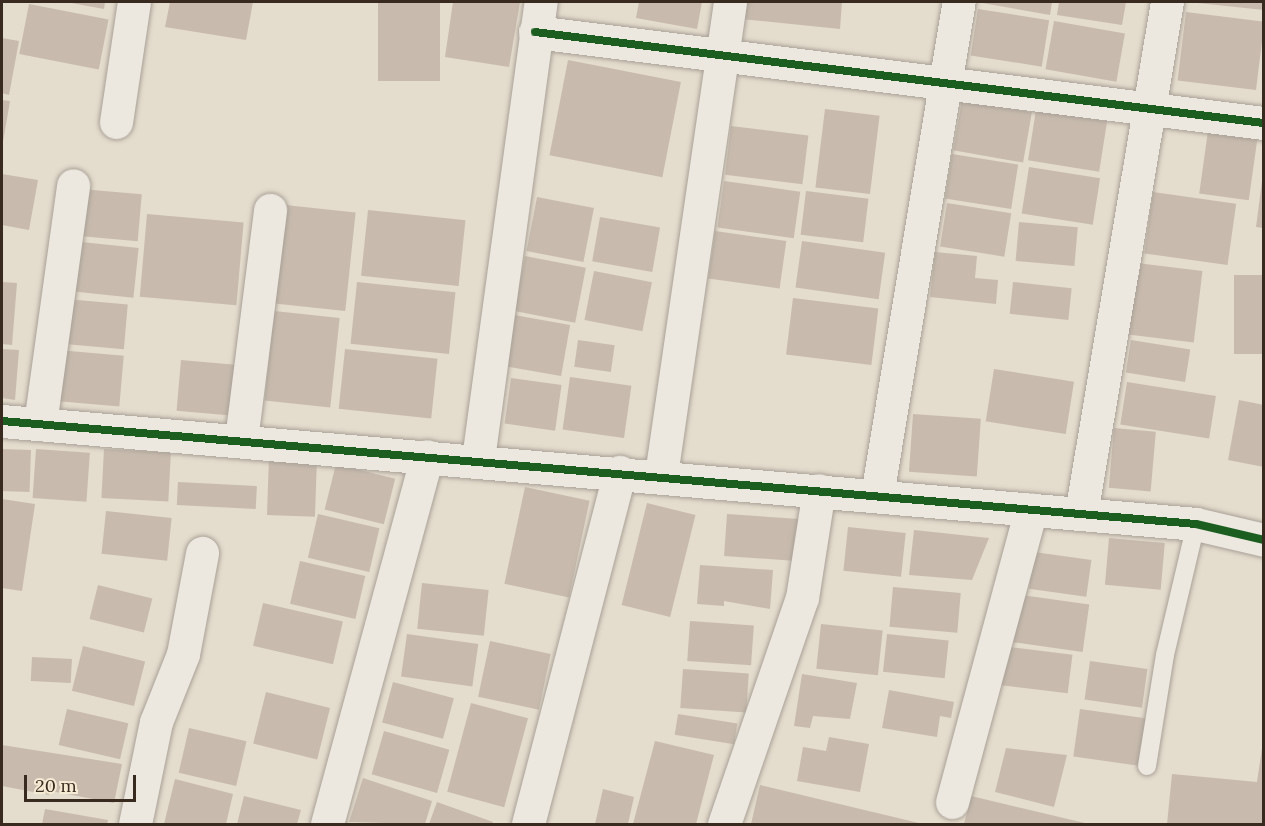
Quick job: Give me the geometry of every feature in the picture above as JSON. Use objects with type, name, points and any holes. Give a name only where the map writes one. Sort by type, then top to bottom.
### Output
[{"type":"street","points":[[116,122],[134,2]]},
{"type":"street","points":[[661,475],[730,2]]},
{"type":"street","points":[[877,495],[959,2]]},
{"type":"street","points":[[1081,513],[1151,109],[1167,2]]},
{"type":"street","points":[[478,459],[538,17],[722,55],[1263,123]]},
{"type":"street","points":[[40,424],[73,185]]},
{"type":"street","points":[[241,440],[270,210]]},
{"type":"street","points":[[2,421],[478,459],[1081,513],[1196,524],[1263,540]]},
{"type":"street","points":[[327,825],[427,456]]},
{"type":"street","points":[[528,825],[620,472]]},
{"type":"street","points":[[724,825],[802,598],[819,490]]},
{"type":"street","points":[[952,802],[1030,509]]},
{"type":"street","points":[[135,825],[156,722],[183,654],[202,553]]},
{"type":"lane","points":[[1147,766],[1165,656],[1196,524]]},
{"type":"building","points":[[66,2],[105,2],[104,9]]},
{"type":"building","points":[[170,2],[253,2],[246,40],[165,27]]},
{"type":"building","points":[[378,2],[440,2],[440,81],[378,81]]},
{"type":"building","points":[[453,2],[520,2],[509,67],[445,57]]},
{"type":"building","points":[[639,2],[702,2],[697,29],[636,18]]},
{"type":"building","points":[[743,2],[842,2],[840,29],[741,19]]},
{"type":"building","points":[[977,2],[1052,2],[1050,15]]},
{"type":"building","points":[[1059,2],[1126,2],[1122,25],[1057,15]]},
{"type":"building","points":[[1264,2],[1264,10],[1198,3]]},
{"type":"building","points":[[29,4],[109,19],[99,70],[19,54]]},
{"type":"building","points":[[978,9],[1049,20],[1042,67],[971,55]]},
{"type":"building","points":[[1186,12],[1264,22],[1256,90],[1178,80]]},
{"type":"building","points":[[1054,21],[1125,34],[1116,82],[1045,69]]},
{"type":"building","points":[[2,38],[19,41],[9,95],[2,93]]},
{"type":"building","points":[[568,60],[681,82],[662,177],[549,155]]},
{"type":"building","points":[[2,100],[10,101],[3,142],[2,141]]},
{"type":"building","points":[[962,100],[1032,112],[1023,163],[953,150]]},
{"type":"building","points":[[825,109],[880,116],[870,194],[815,187]]},
{"type":"building","points":[[1036,110],[1107,121],[1099,172],[1028,160]]},
{"type":"building","points":[[731,126],[808,136],[802,184],[725,175]]},
{"type":"building","points":[[1208,131],[1258,138],[1249,200],[1199,193]]},
{"type":"building","points":[[952,154],[1018,164],[1011,209],[945,198]]},
{"type":"building","points":[[1264,166],[1264,228],[1256,227]]},
{"type":"building","points":[[1029,167],[1100,178],[1093,225],[1022,213]]},
{"type":"building","points":[[2,174],[38,180],[29,230],[2,225]]},
{"type":"building","points":[[724,181],[800,192],[794,238],[717,228]]},
{"type":"building","points":[[81,189],[142,194],[138,241],[77,236]]},
{"type":"building","points":[[806,191],[869,199],[863,242],[801,235]]},
{"type":"building","points":[[1153,192],[1236,204],[1228,265],[1144,253]]},
{"type":"building","points":[[537,197],[594,208],[583,262],[527,251]]},
{"type":"building","points":[[947,203],[1011,213],[1004,257],[940,246]]},
{"type":"building","points":[[285,205],[356,212],[345,311],[275,303]]},
{"type":"building","points":[[368,210],[465,220],[459,286],[361,276]]},
{"type":"building","points":[[147,214],[244,222],[236,305],[140,297]]},
{"type":"building","points":[[600,217],[660,228],[652,272],[592,261]]},
{"type":"building","points":[[1019,222],[1078,227],[1074,266],[1016,261]]},
{"type":"building","points":[[715,231],[786,241],[780,289],[708,279]]},
{"type":"building","points":[[72,241],[139,248],[133,298],[67,291]]},
{"type":"building","points":[[802,241],[885,253],[879,299],[795,288]]},
{"type":"building","points":[[935,252],[977,256],[975,278],[998,280],[996,304],[930,297]]},
{"type":"building","points":[[525,256],[586,268],[575,323],[514,311]]},
{"type":"building","points":[[1137,263],[1203,271],[1194,343],[1128,334]]},
{"type":"building","points":[[594,271],[652,282],[642,331],[584,320]]},
{"type":"building","points":[[1234,275],[1264,275],[1264,354],[1234,354]]},
{"type":"building","points":[[2,282],[17,283],[12,345],[2,344]]},
{"type":"building","points":[[357,282],[455,292],[449,354],[351,344]]},
{"type":"building","points":[[1013,282],[1072,288],[1068,320],[1010,314]]},
{"type":"building","points":[[793,298],[878,308],[871,365],[786,355]]},
{"type":"building","points":[[66,299],[128,304],[124,349],[62,344]]},
{"type":"building","points":[[274,311],[340,318],[330,407],[265,401]]},
{"type":"building","points":[[514,315],[570,325],[561,376],[505,366]]},
{"type":"building","points":[[578,340],[615,345],[611,372],[574,367]]},
{"type":"building","points":[[1131,340],[1190,349],[1185,382],[1126,373]]},
{"type":"building","points":[[2,349],[19,350],[15,400],[2,398]]},
{"type":"building","points":[[345,349],[437,359],[431,418],[339,409]]},
{"type":"building","points":[[58,350],[124,356],[119,407],[54,401]]},
{"type":"building","points":[[181,360],[238,365],[233,416],[177,411]]},
{"type":"building","points":[[994,369],[1074,382],[1066,434],[986,421]]},
{"type":"building","points":[[570,377],[631,386],[624,438],[563,429]]},
{"type":"building","points":[[511,378],[562,385],[555,431],[505,424]]},
{"type":"building","points":[[1127,382],[1216,396],[1209,439],[1120,424]]},
{"type":"building","points":[[1239,400],[1264,405],[1264,467],[1228,460]]},
{"type":"building","points":[[913,414],[981,419],[977,477],[909,472]]},
{"type":"building","points":[[1114,428],[1156,432],[1151,491],[1109,488]]},
{"type":"building","points":[[2,449],[31,450],[30,492],[2,491]]},
{"type":"building","points":[[36,449],[90,453],[86,502],[33,498]]},
{"type":"building","points":[[104,449],[171,453],[168,501],[101,498]]},
{"type":"building","points":[[269,457],[317,459],[315,517],[267,515]]},
{"type":"building","points":[[336,464],[395,479],[384,524],[325,510]]},
{"type":"building","points":[[178,482],[257,486],[256,509],[177,505]]},
{"type":"building","points":[[525,487],[590,501],[569,598],[504,584]]},
{"type":"building","points":[[2,499],[35,504],[22,591],[2,588]]},
{"type":"building","points":[[647,503],[696,515],[670,617],[622,605]]},
{"type":"building","points":[[106,511],[172,518],[167,561],[102,554]]},
{"type":"building","points":[[318,514],[379,528],[369,572],[308,558]]},
{"type":"building","points":[[727,514],[799,519],[796,561],[724,556]]},
{"type":"building","points":[[848,527],[906,533],[901,577],[843,571]]},
{"type":"building","points":[[914,530],[989,538],[972,580],[909,575]]},
{"type":"building","points":[[1109,538],[1165,543],[1161,590],[1105,585]]},
{"type":"building","points":[[1034,552],[1091,560],[1086,597],[1029,589]]},
{"type":"building","points":[[300,561],[365,576],[355,619],[290,604]]},
{"type":"building","points":[[700,565],[773,570],[770,609],[724,601],[724,606],[697,604]]},
{"type":"building","points":[[422,583],[489,590],[484,636],[417,629]]},
{"type":"building","points":[[98,585],[152,599],[144,633],[90,619]]},
{"type":"building","points":[[893,587],[961,593],[957,633],[890,627]]},
{"type":"building","points":[[1015,594],[1089,604],[1083,652],[1008,642]]},
{"type":"building","points":[[263,603],[343,621],[333,664],[253,646]]},
{"type":"building","points":[[690,621],[754,625],[751,665],[687,661]]},
{"type":"building","points":[[821,624],[883,630],[878,675],[816,669]]},
{"type":"building","points":[[407,634],[478,644],[472,687],[401,677]]},
{"type":"building","points":[[887,634],[949,640],[945,678],[883,672]]},
{"type":"building","points":[[490,641],[551,654],[539,710],[478,697]]},
{"type":"building","points":[[83,646],[145,661],[134,706],[72,691]]},
{"type":"building","points":[[1002,646],[1072,655],[1068,693],[997,685]]},
{"type":"building","points":[[32,657],[72,659],[71,683],[31,681]]},
{"type":"building","points":[[1090,661],[1147,669],[1142,708],[1085,700]]},
{"type":"building","points":[[683,669],[749,674],[746,713],[680,708]]},
{"type":"building","points":[[802,674],[857,683],[850,719],[813,716],[810,728],[794,726]]},
{"type":"building","points":[[393,682],[454,698],[443,739],[382,723]]},
{"type":"building","points":[[889,690],[954,702],[951,718],[940,716],[937,737],[882,728]]},
{"type":"building","points":[[266,692],[330,708],[317,759],[253,743]]},
{"type":"building","points":[[471,703],[528,718],[504,807],[447,792]]},
{"type":"building","points":[[67,709],[128,723],[120,759],[59,745]]},
{"type":"building","points":[[1080,709],[1147,718],[1141,766],[1073,757]]},
{"type":"building","points":[[678,714],[737,723],[734,744],[675,735]]},
{"type":"building","points":[[189,728],[246,741],[236,786],[179,773]]},
{"type":"building","points":[[384,731],[449,750],[437,793],[372,774]]},
{"type":"building","points":[[1264,735],[1264,824],[1167,824],[1172,774],[1257,782]]},
{"type":"building","points":[[829,737],[869,744],[860,792],[797,781],[803,747],[826,751]]},
{"type":"building","points":[[655,741],[714,755],[696,824],[633,824]]},
{"type":"building","points":[[2,745],[122,764],[114,803],[51,791],[53,775],[49,795],[2,786]]},
{"type":"building","points":[[1006,748],[1067,755],[1054,807],[995,792]]},
{"type":"building","points":[[363,778],[432,801],[425,824],[349,822]]},
{"type":"building","points":[[175,779],[233,794],[226,824],[164,824]]},
{"type":"building","points":[[760,785],[923,824],[751,824]]},
{"type":"building","points":[[603,789],[634,797],[628,824],[595,824]]},
{"type":"building","points":[[244,796],[301,810],[297,824],[237,824]]},
{"type":"building","points":[[971,796],[1089,824],[964,824]]},
{"type":"building","points":[[437,802],[493,822],[492,824],[429,824]]},
{"type":"building","points":[[45,809],[108,820],[107,824],[42,824]]},
{"type":"cycle path","points":[[535,32],[1264,123]]},
{"type":"cycle path","points":[[2,421],[1196,524],[1264,540]]}]
